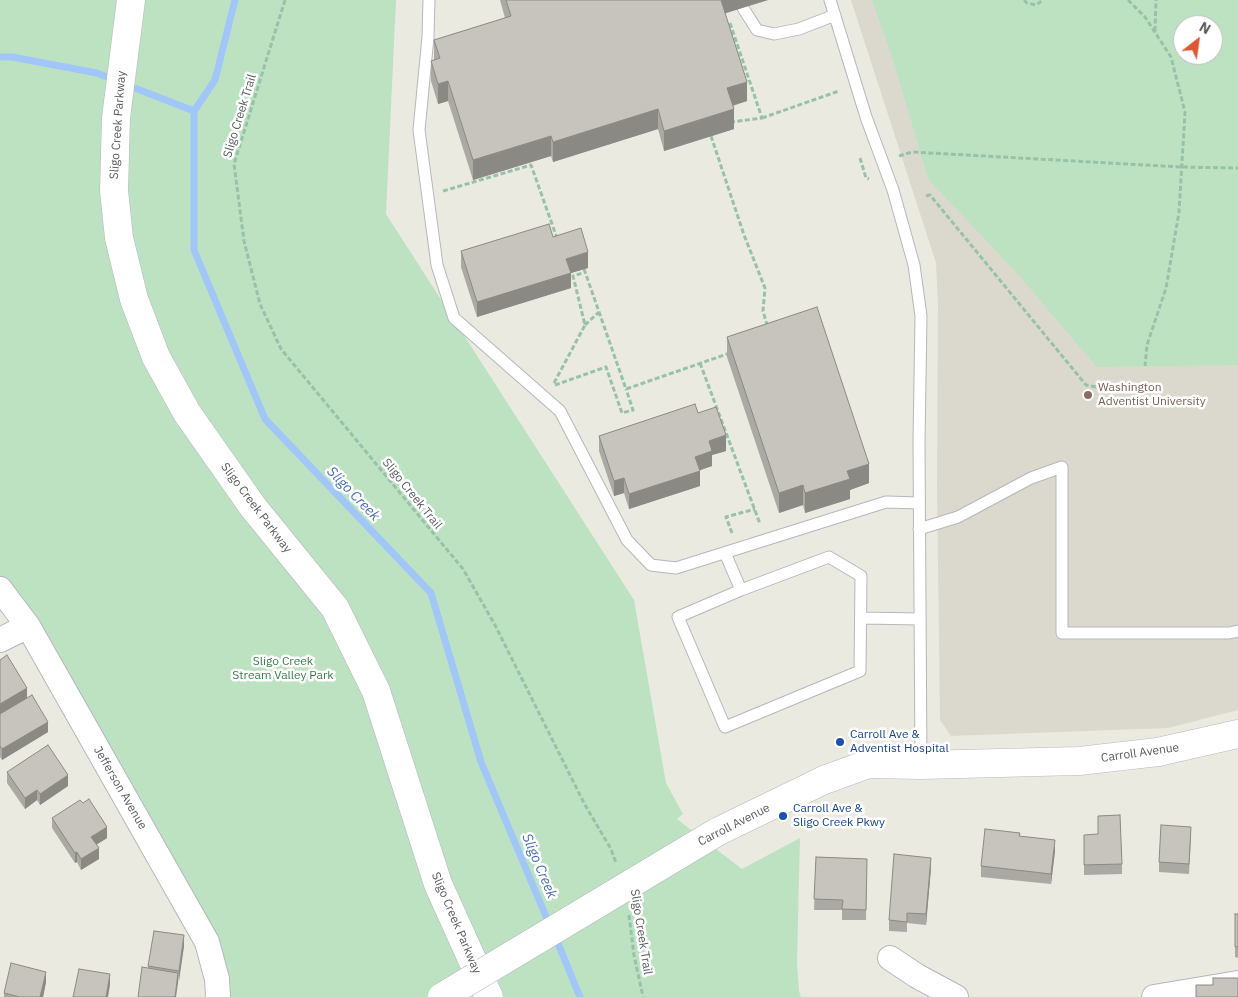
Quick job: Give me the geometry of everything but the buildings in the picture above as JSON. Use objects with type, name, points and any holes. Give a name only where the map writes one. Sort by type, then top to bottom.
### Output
[{"type":"street","name":"Sligo Creek Parkway","points":[[131,0],[116,118],[114,191],[120,238],[134,299],[156,358],[187,413],[253,507],[334,608],[376,691],[438,884],[489,997]]},
{"type":"street","name":"Jefferson Avenue","points":[[0,588],[28,626],[208,942],[218,979],[218,997]]},
{"type":"street","points":[[0,640],[28,626]]},
{"type":"street","name":"Carroll Avenue","points":[[442,997],[717,832],[824,780],[868,764],[921,765],[1079,761],[1158,752],[1238,734]]},
{"type":"street","points":[[890,958],[917,976],[956,997]]},
{"type":"street","points":[[1154,997],[1238,983]]},
{"type":"lane","points":[[430,0],[419,130],[438,265],[454,318],[560,411],[627,540],[650,565],[676,568],[886,502],[919,503]]},
{"type":"lane","points":[[830,0],[866,117],[893,190],[914,265],[921,316],[919,503],[921,765]]},
{"type":"lane","points":[[743,8],[757,30],[774,34],[799,29],[835,15]]},
{"type":"lane","points":[[919,529],[958,517],[1031,478],[1062,467],[1062,633],[1229,633],[1238,630]]},
{"type":"lane","points":[[725,553],[741,590]]},
{"type":"lane","points":[[829,557],[861,576],[860,671],[725,727],[678,617],[741,590],[829,557]]},
{"type":"lane","points":[[861,618],[920,619]]},
{"type":"path","name":"Sligo Creek Trail","points":[[285,0],[234,164],[244,241],[260,304],[281,349],[463,570],[495,624],[585,805],[611,849],[618,867]]},
{"type":"path","points":[[1024,0],[1027,3],[1036,5],[1043,0]]},
{"type":"path","points":[[1128,0],[1145,17],[1171,56],[1185,112],[1179,212],[1166,288],[1147,344],[1145,366]]},
{"type":"path","points":[[1155,32],[1156,0]]},
{"type":"path","points":[[730,22],[762,118]]},
{"type":"path","points":[[732,122],[762,118],[840,91]]},
{"type":"path","points":[[711,136],[744,236],[766,288],[763,311],[768,330]]},
{"type":"path","points":[[881,160],[912,152],[1181,167],[1238,168]]},
{"type":"path","points":[[428,195],[531,165],[559,245]]},
{"type":"path","points":[[926,196],[930,194],[1086,385],[1096,387]]},
{"type":"path","points":[[585,325],[573,276],[585,270],[633,410],[622,413],[606,366],[553,386],[585,325],[599,312]]},
{"type":"path","points":[[626,388],[736,351]]},
{"type":"path","points":[[700,363],[766,540]]},
{"type":"path","points":[[737,549],[726,517],[755,509]]},
{"type":"path","name":"Sligo Creek Trail","points":[[628,911],[634,955],[643,997]]},
{"type":"shaded area","name":"Washington Adventist University","points":[[851,0],[1238,0],[1238,710],[1168,728],[951,736],[940,720],[937,486],[938,304],[936,263]]},
{"type":"green space","name":"Sligo Creek Stream Valley Park","points":[[0,0],[396,0],[386,214],[634,600],[666,783],[683,814],[677,819],[742,869],[800,838],[797,962],[801,997],[223,997],[211,947],[0,576]]},
{"type":"green space","points":[[872,0],[1238,0],[1238,365],[1097,367],[1015,271],[928,179],[895,66]]},
{"type":"waterway","name":"Sligo Creek","points":[[235,0],[215,80],[194,111],[194,250],[265,419],[431,593],[481,762],[550,926]]},
{"type":"waterway","points":[[0,57],[12,57],[97,73],[114,80]]},
{"type":"waterway","points":[[127,85],[194,111]]},
{"type":"waterway","name":"Sligo Creek","points":[[555,936],[580,997]]},
{"type":"place","name":"Washington Adventist University","points":[[1088,395]]},
{"type":"place","name":"Carroll Ave & Adventist Hospital","points":[[840,742]]},
{"type":"place","name":"Carroll Ave & Sligo Creek Pkwy","points":[[783,816]]}]
